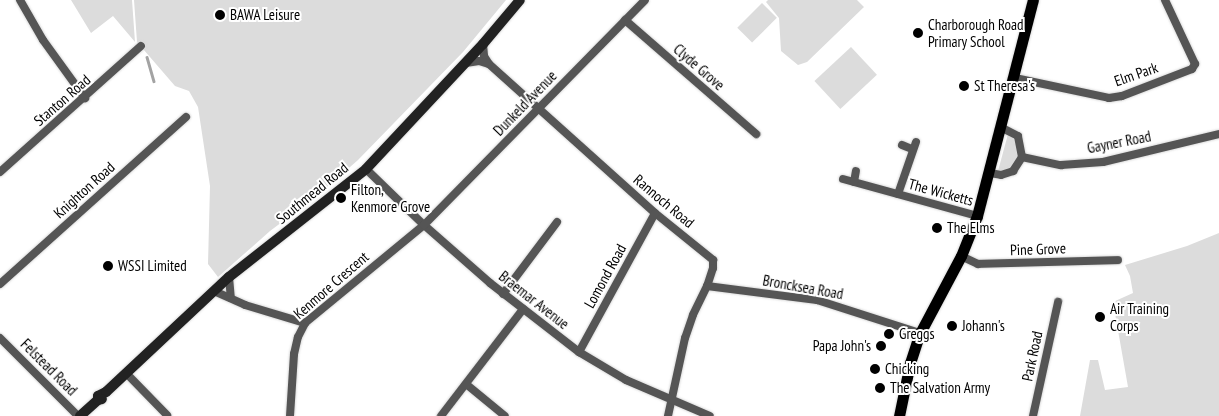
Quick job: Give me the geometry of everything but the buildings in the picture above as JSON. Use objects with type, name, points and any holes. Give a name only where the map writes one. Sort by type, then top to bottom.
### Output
[{"type":"main road","name":"Southmead Road","points":[[79,416],[98,400],[104,398],[106,392],[229,277],[366,169],[466,63],[520,0]]},
{"type":"main road","points":[[899,416],[908,371],[920,333],[961,256],[977,216],[1015,78],[1033,0]]},
{"type":"street","points":[[20,0],[43,40],[85,98]]},
{"type":"street","name":"Dunkeld Avenue","points":[[424,225],[645,0]]},
{"type":"street","name":"Elm Park","points":[[1015,78],[1109,98],[1122,96],[1192,69],[1195,64],[1165,0]]},
{"type":"street","name":"Clyde Grove","points":[[625,20],[756,134]]},
{"type":"street","points":[[483,44],[484,56],[489,64]]},
{"type":"street","name":"Stanton Road","points":[[0,172],[141,46]]},
{"type":"street","points":[[466,63],[482,62],[489,64]]},
{"type":"street","name":"Rannoch Road","points":[[489,64],[656,213],[713,260],[714,268],[688,329],[668,416]]},
{"type":"street","name":"Knighton Road","points":[[0,284],[186,117]]},
{"type":"street","points":[[990,173],[1001,175],[1013,171],[1022,157],[1018,136],[1002,128]]},
{"type":"street","name":"Gayner Road","points":[[1022,157],[1062,164],[1102,162],[1219,134]]},
{"type":"street","name":"The Wicketts","points":[[898,194],[914,146],[902,145]]},
{"type":"street","name":"Braemar Avenue","points":[[366,169],[424,225],[503,294],[579,352],[626,380],[710,416]]},
{"type":"street","points":[[854,182],[856,171]]},
{"type":"street","name":"The Wicketts","points":[[843,179],[977,216]]},
{"type":"street","name":"Lomond Road","points":[[579,352],[656,213]]},
{"type":"street","points":[[503,294],[557,222]]},
{"type":"street","name":"Kenmore Crescent","points":[[290,416],[294,354],[298,337],[305,323],[424,225]]},
{"type":"street","name":"Pine Grove","points":[[961,256],[978,264],[1118,260]]},
{"type":"street","points":[[229,277],[232,298]]},
{"type":"street","name":"Broncksea Road","points":[[707,286],[817,300],[920,333]]},
{"type":"street","points":[[214,291],[252,308],[305,323]]},
{"type":"street","name":"Park Road","points":[[1032,416],[1058,302]]},
{"type":"street","points":[[441,416],[523,308]]},
{"type":"street","name":"Felstead Road","points":[[0,338],[79,416]]},
{"type":"street","points":[[126,373],[167,415]]},
{"type":"street","points":[[466,384],[505,416]]},
{"type":"shaded area","points":[[71,0],[132,0],[135,42],[113,16],[91,33]]},
{"type":"shaded area","name":"BAWA Leisure","points":[[134,0],[506,0],[463,52],[358,160],[318,195],[270,231],[218,277],[208,264],[210,186],[198,107],[189,91],[175,86],[137,42]]},
{"type":"shaded area","points":[[768,0],[857,0],[864,7],[807,62],[798,65],[781,51],[779,18],[766,2]]},
{"type":"shaded area","points":[[762,3],[777,18],[752,43],[737,28]]},
{"type":"shaded area","points":[[851,47],[877,75],[840,109],[814,81]]},
{"type":"shaded area","points":[[1008,134],[1018,142],[1019,156],[1014,167],[1005,172],[998,171]]},
{"type":"shaded area","points":[[1219,233],[1219,416],[1080,416],[1090,360],[1098,360],[1105,390],[1128,387],[1113,302],[1133,293],[1130,276],[1125,265],[1187,246]]},
{"type":"waterway","points":[[147,57],[154,81]]},
{"type":"place","name":"BAWA Leisure","points":[[220,15]]},
{"type":"place","name":"Charborough Road Primary School","points":[[918,33]]},
{"type":"place","name":"St Theresa's","points":[[964,86]]},
{"type":"place","name":"Filton, Kenmore Grove","points":[[341,198]]},
{"type":"place","name":"The Elms","points":[[937,228]]},
{"type":"place","name":"WSSI Limited","points":[[108,266]]},
{"type":"place","name":"Air Training Corps","points":[[1100,317]]},
{"type":"place","name":"Johann's","points":[[952,326]]},
{"type":"place","name":"Greggs","points":[[889,334]]},
{"type":"place","name":"Papa John's","points":[[881,346]]},
{"type":"place","name":"Chicking","points":[[875,369]]},
{"type":"place","name":"The Salvation Army","points":[[880,388]]}]
